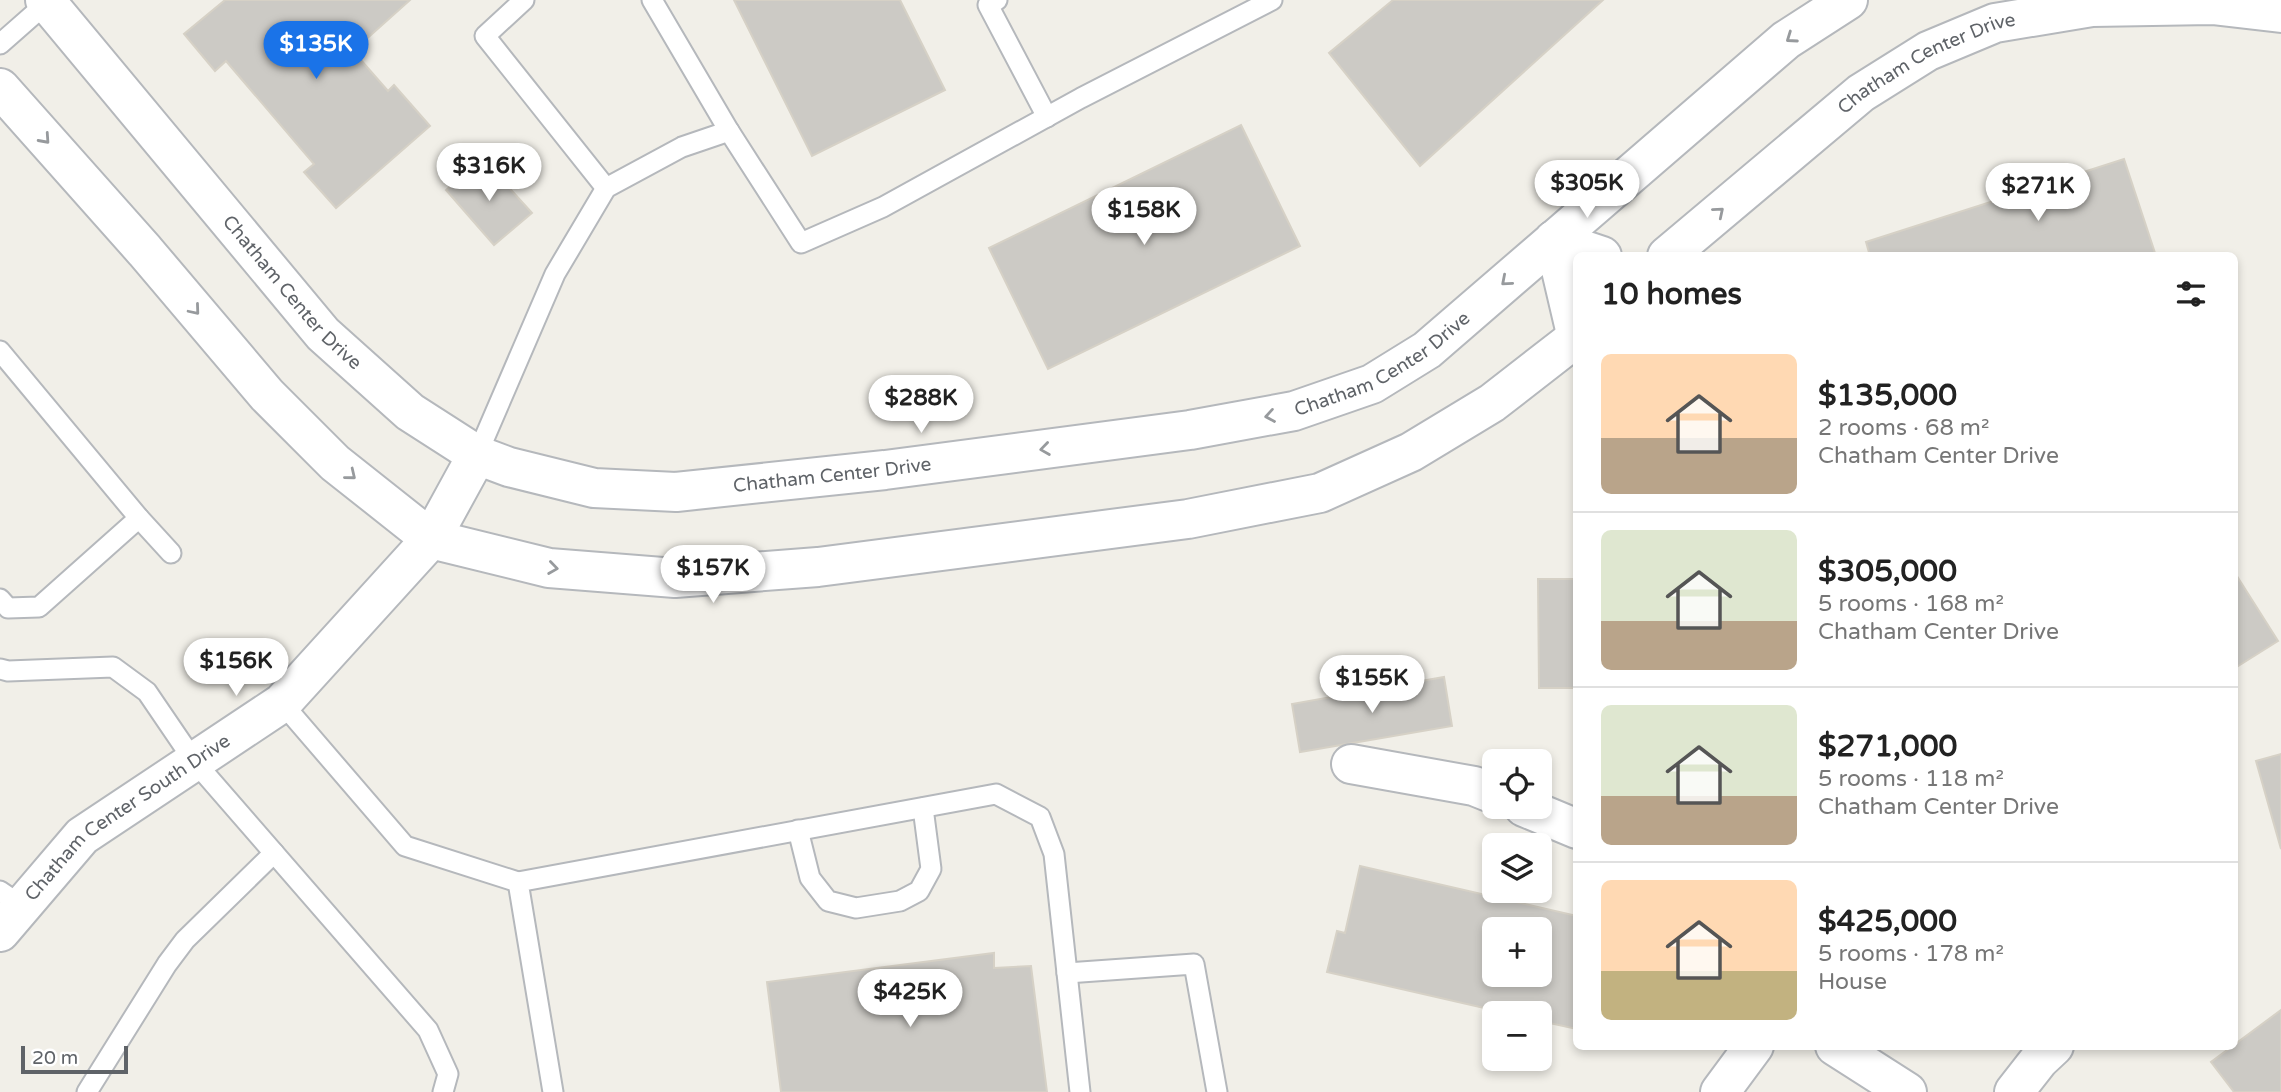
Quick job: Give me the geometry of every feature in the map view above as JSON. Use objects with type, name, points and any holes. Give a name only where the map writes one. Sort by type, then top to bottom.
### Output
[{"type":"street","name":"Chatham Center Drive","points":[[47,1],[323,334],[410,412],[477,455],[509,467],[594,488],[676,492],[898,468],[1190,430],[1294,411],[1372,384],[1427,350],[1786,40],[1848,0]]},
{"type":"street","name":"Chatham Center Drive","points":[[1672,252],[1861,93],[1928,51],[1995,23],[2092,7],[2212,5],[2281,13]]},
{"type":"street","points":[[0,88],[145,251],[267,395],[335,463],[431,539],[549,568],[676,578],[818,567],[1188,519],[1320,493],[1412,452],[1492,403],[1573,340]]},
{"type":"street","points":[[1554,240],[1590,252]]},
{"type":"street","points":[[1554,240],[1573,325]]},
{"type":"street","name":"Chatham Center South Drive","points":[[7,910],[82,836],[282,703],[431,539],[477,455]]},
{"type":"street","points":[[1351,764],[1482,789]]},
{"type":"street","points":[[1552,819],[1573,827]]},
{"type":"street","points":[[1720,1092],[1752,1050]]},
{"type":"street","points":[[1841,1050],[1907,1092]]},
{"type":"street","points":[[2014,1092],[2050,1050]]},
{"type":"lane","points":[[524,0],[485,36],[606,188]]},
{"type":"lane","points":[[652,0],[729,131],[801,243],[883,207],[1047,117],[1272,0]]},
{"type":"lane","points":[[997,0],[988,5],[1047,117]]},
{"type":"lane","points":[[0,44],[47,1]]},
{"type":"lane","points":[[477,455],[555,274],[606,188],[682,147],[729,131]]},
{"type":"lane","points":[[0,351],[171,553]]},
{"type":"lane","points":[[0,598],[8,608],[39,607],[139,518]]},
{"type":"lane","points":[[0,669],[8,671],[113,667],[147,692],[194,761],[428,1030],[448,1074],[443,1092]]},
{"type":"lane","points":[[282,703],[405,846],[518,882],[996,794],[1040,817],[1055,855],[1080,1092]]},
{"type":"lane","points":[[798,830],[810,878],[828,901],[856,908],[900,901],[919,891],[931,869],[923,808]]},
{"type":"lane","points":[[87,1092],[167,964],[185,940],[274,853]]},
{"type":"lane","points":[[518,882],[553,1092]]},
{"type":"lane","points":[[1068,973],[1194,964],[1217,1092]]},
{"type":"building","points":[[225,0],[410,0],[353,51],[388,91],[394,85],[430,126],[336,208],[304,172],[314,164],[226,61],[215,71],[184,34]]},
{"type":"building","points":[[734,0],[900,0],[945,90],[812,156]]},
{"type":"building","points":[[1393,0],[1603,0],[1420,166],[1329,53]]},
{"type":"building","points":[[1241,125],[1300,246],[1048,369],[989,248]]},
{"type":"building","points":[[2124,159],[2155,252],[1869,252],[1866,242]]},
{"type":"building","points":[[478,162],[499,187],[504,182],[532,213],[494,245],[446,190]]},
{"type":"building","points":[[2238,578],[2278,641],[2238,666]]},
{"type":"building","points":[[1538,579],[1573,579],[1573,688],[1539,688]]},
{"type":"building","points":[[1444,677],[1452,726],[1300,752],[1292,704]]},
{"type":"building","points":[[2281,754],[2281,849],[2256,761]]},
{"type":"building","points":[[1360,866],[1482,894],[1482,903],[1521,903],[1573,915],[1573,1028],[1552,1024],[1552,1001],[1482,1001],[1482,1008],[1327,972],[1337,931],[1345,933]]},
{"type":"building","points":[[994,953],[994,968],[1031,966],[1047,1092],[781,1092],[767,982]]},
{"type":"building","points":[[2281,1010],[2281,1092],[2234,1092],[2211,1062],[2227,1050],[2238,1050],[2238,1042]]}]
